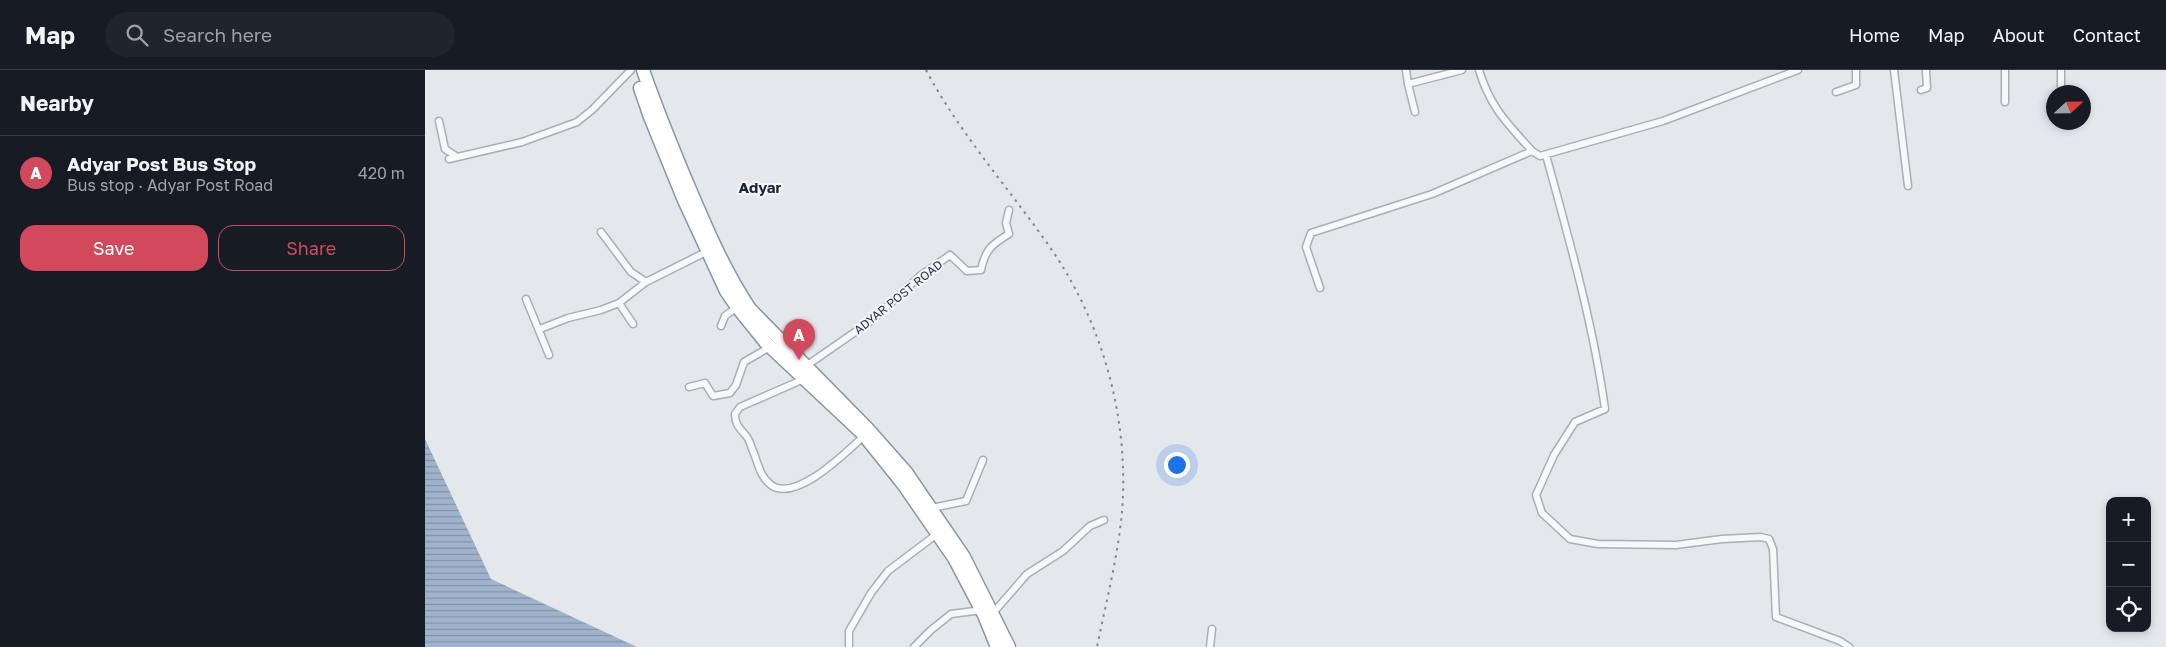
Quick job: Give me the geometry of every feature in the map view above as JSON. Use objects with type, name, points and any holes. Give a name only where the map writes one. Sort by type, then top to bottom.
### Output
[{"type":"highway","points":[[633,70],[650,117],[726,291],[769,346],[906,472],[964,556],[987,611],[997,647]]},
{"type":"highway","points":[[643,70],[707,231],[736,288],[750,309],[805,366],[860,428],[903,484],[954,558],[1009,647]]},
{"type":"street","points":[[449,159],[522,142],[577,122],[633,70]]},
{"type":"street","points":[[1406,70],[1415,112]]},
{"type":"street","points":[[1408,84],[1462,70]]},
{"type":"street","points":[[1479,70],[1493,106],[1532,151],[1540,156],[1663,122],[1798,70]]},
{"type":"street","points":[[1836,92],[1857,85],[1856,70]]},
{"type":"street","points":[[1894,70],[1908,186]]},
{"type":"street","points":[[1921,90],[1927,88],[1926,70]]},
{"type":"street","points":[[2005,70],[2005,102]]},
{"type":"street","points":[[2061,70],[2061,85]]},
{"type":"street","points":[[439,121],[445,149],[457,157]]},
{"type":"street","points":[[1320,288],[1306,247],[1311,233],[1432,194],[1532,151]]},
{"type":"street","points":[[1546,155],[1577,271],[1599,371],[1605,409],[1575,422],[1554,455],[1536,495],[1542,514],[1570,539],[1597,544],[1676,545],[1722,539],[1761,537],[1769,539],[1773,549],[1776,617],[1840,641],[1849,647]]},
{"type":"street","name":"ADYAR POST ROAD","points":[[805,366],[871,321],[920,276],[950,255],[967,271],[981,270],[984,256],[995,243],[1009,234],[1006,223],[1009,210]]},
{"type":"street","points":[[601,232],[631,272],[646,282]]},
{"type":"street","points":[[539,329],[619,303],[646,282],[708,251]]},
{"type":"street","points":[[526,300],[549,355]]},
{"type":"street","points":[[619,303],[633,324]]},
{"type":"street","points":[[721,326],[725,316],[737,307]]},
{"type":"street","points":[[689,387],[705,383],[713,396],[729,393],[736,385],[744,362],[769,346]]},
{"type":"street","points":[[804,379],[740,407],[735,414],[738,427],[747,437],[763,475],[770,484],[779,489],[792,489],[825,470],[860,428]]},
{"type":"street","points":[[931,508],[966,501],[983,460]]},
{"type":"street","points":[[914,647],[951,614],[987,611],[1027,574],[1068,547],[1090,526],[1104,520]]},
{"type":"street","points":[[849,647],[849,631],[871,593],[888,571],[937,534]]},
{"type":"street","points":[[1210,647],[1212,629]]},
{"type":"water","points":[[425,439],[491,579],[637,647],[425,647]]},
{"type":"railway","points":[[926,70],[968,137],[1047,243],[1065,271],[1095,331],[1106,363],[1120,428],[1123,461],[1123,495],[1117,552],[1097,647]]},
{"type":"place","name":"Adyar Post Bus Stop","points":[[799,360]]},
{"type":"district","name":"Adyar","points":[[760,187]]}]
